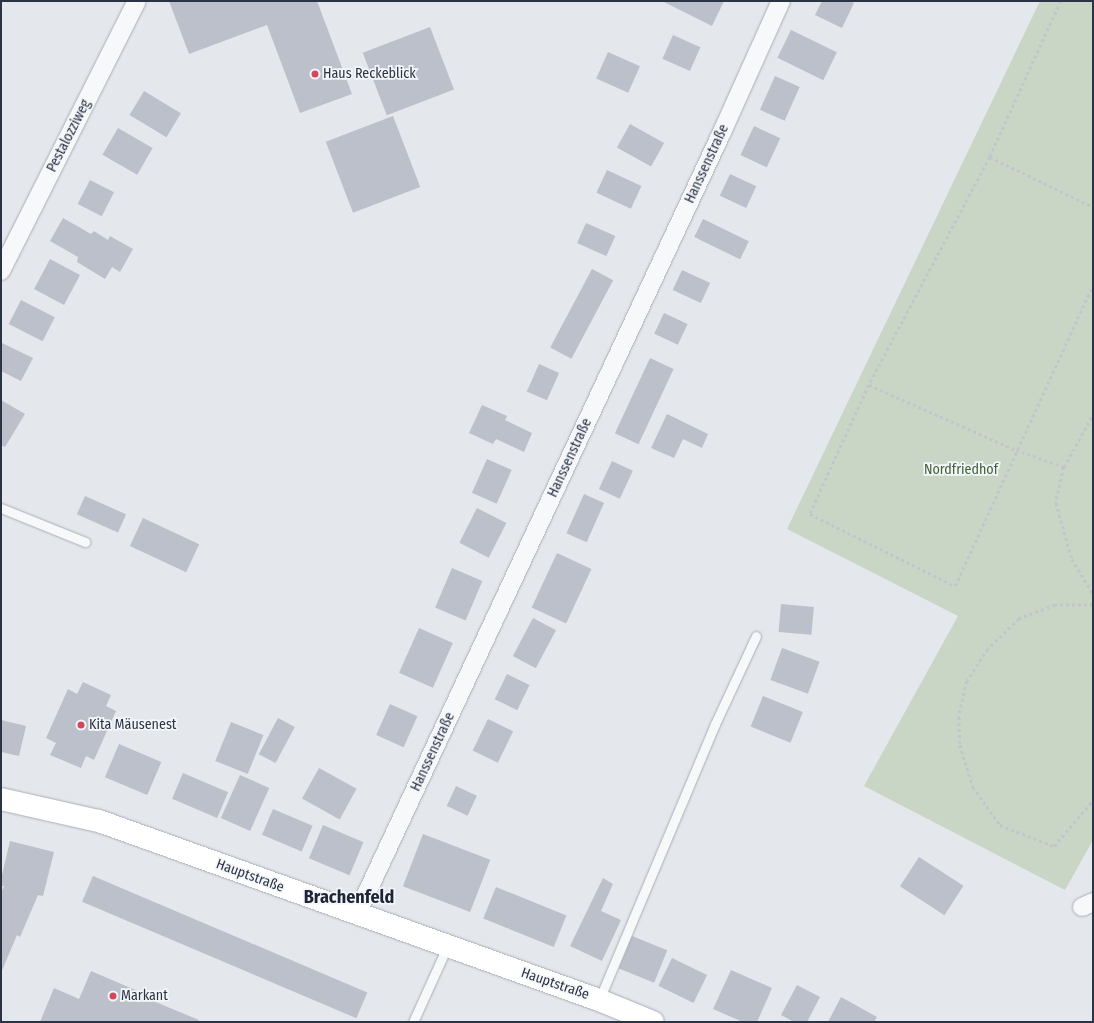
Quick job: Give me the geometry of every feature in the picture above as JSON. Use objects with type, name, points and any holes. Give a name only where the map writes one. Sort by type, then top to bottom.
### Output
[{"type":"street","name":"Pestalozziweg","points":[[1,271],[137,1]]},
{"type":"street","name":"Hanssenstraße","points":[[357,914],[722,132],[781,1]]},
{"type":"street","name":"Hauptstraße","points":[[2,801],[99,822],[599,1000],[653,1022]]},
{"type":"lane","points":[[1,508],[85,542]]},
{"type":"lane","points":[[599,1000],[715,724],[756,636]]},
{"type":"lane","points":[[413,1022],[447,947]]},
{"type":"path","points":[[1061,1],[990,157],[869,385],[810,514],[956,586],[1016,450],[1093,285]]},
{"type":"path","points":[[990,157],[1093,207]]},
{"type":"path","points":[[869,385],[1016,450],[1064,467]]},
{"type":"path","points":[[1093,414],[1064,467],[1056,503],[1072,559],[1093,594]]},
{"type":"path","points":[[1093,605],[1055,606],[1019,620],[988,649],[967,682],[959,717],[960,745],[973,787],[1000,825],[1054,846],[1093,800]]},
{"type":"green space","name":"Nordfriedhof","points":[[1040,1],[1093,1],[1093,840],[1065,890],[864,786],[958,616],[787,529]]},
{"type":"building","name":"Haus Reckeblick","points":[[169,1],[317,1],[352,94],[300,113],[267,25],[189,54]]},
{"type":"building","points":[[724,1],[712,26],[664,2]]},
{"type":"building","points":[[822,1],[849,1],[854,3],[842,28],[815,15]]},
{"type":"building","points":[[430,27],[454,90],[387,115],[363,53]]},
{"type":"building","points":[[791,30],[837,52],[823,80],[777,58]]},
{"type":"building","points":[[673,35],[700,47],[690,71],[662,59]]},
{"type":"building","points":[[608,52],[640,66],[628,93],[596,78]]},
{"type":"building","points":[[775,76],[800,87],[785,121],[760,110]]},
{"type":"building","points":[[144,91],[181,113],[166,137],[130,115]]},
{"type":"building","points":[[393,116],[420,187],[353,213],[326,142]]},
{"type":"building","points":[[630,124],[664,143],[651,167],[617,148]]},
{"type":"building","points":[[754,126],[780,138],[767,167],[740,155]]},
{"type":"building","points":[[118,128],[153,148],[137,175],[103,155]]},
{"type":"building","points":[[607,170],[641,186],[631,209],[596,193]]},
{"type":"building","points":[[730,174],[756,186],[746,208],[720,196]]},
{"type":"building","points":[[90,180],[114,192],[102,216],[78,204]]},
{"type":"building","points":[[63,218],[91,234],[94,231],[108,240],[110,236],[133,249],[120,272],[112,267],[105,279],[77,262],[78,257],[50,241]]},
{"type":"building","points":[[703,219],[749,241],[740,259],[694,237]]},
{"type":"building","points":[[586,223],[615,236],[606,256],[577,243]]},
{"type":"building","points":[[50,259],[80,275],[64,305],[34,289]]},
{"type":"building","points":[[592,269],[613,280],[571,359],[550,348]]},
{"type":"building","points":[[682,270],[710,283],[701,303],[673,290]]},
{"type":"building","points":[[21,300],[55,317],[43,341],[9,324]]},
{"type":"building","points":[[664,313],[688,324],[678,345],[654,334]]},
{"type":"building","points":[[2,343],[33,358],[21,381],[1,371]]},
{"type":"building","points":[[650,358],[674,369],[638,444],[615,433]]},
{"type":"building","points":[[539,364],[559,373],[547,400],[527,391]]},
{"type":"building","points":[[1,400],[25,414],[5,447],[1,445]]},
{"type":"building","points":[[482,405],[507,416],[505,420],[532,433],[524,452],[496,439],[493,444],[469,433]]},
{"type":"building","points":[[667,414],[708,434],[702,448],[683,439],[674,458],[651,448]]},
{"type":"building","points":[[487,459],[512,470],[497,504],[472,493]]},
{"type":"building","points":[[612,461],[633,471],[620,499],[599,489]]},
{"type":"building","points":[[584,494],[604,503],[587,542],[567,533]]},
{"type":"building","points":[[85,496],[126,514],[118,533],[77,514]]},
{"type":"building","points":[[477,508],[506,523],[489,558],[459,543]]},
{"type":"building","points":[[143,518],[199,544],[186,572],[130,546]]},
{"type":"building","points":[[557,553],[591,569],[566,623],[532,607]]},
{"type":"building","points":[[452,568],[482,581],[466,620],[435,608]]},
{"type":"building","points":[[781,604],[814,607],[811,635],[779,632]]},
{"type":"building","points":[[533,618],[556,630],[536,668],[513,656]]},
{"type":"building","points":[[419,628],[453,643],[433,688],[399,673]]},
{"type":"building","points":[[782,648],[820,662],[808,694],[770,680]]},
{"type":"building","points":[[507,674],[529,685],[517,710],[495,699]]},
{"type":"building","name":"Kita Mäusenest","points":[[83,682],[111,695],[106,706],[116,711],[94,760],[86,756],[81,768],[50,755],[56,743],[46,738],[68,689],[77,694]]},
{"type":"building","points":[[763,696],[803,712],[791,743],[751,727]]},
{"type":"building","points":[[390,704],[417,716],[404,747],[376,735]]},
{"type":"building","points":[[278,718],[295,727],[276,763],[259,754]]},
{"type":"building","points":[[488,719],[513,731],[498,763],[473,750]]},
{"type":"building","points":[[1,720],[26,726],[19,756],[1,752]]},
{"type":"building","points":[[231,722],[263,735],[248,774],[215,761]]},
{"type":"building","points":[[119,744],[161,762],[147,795],[105,777]]},
{"type":"building","points":[[319,768],[357,789],[340,819],[302,799]]},
{"type":"building","points":[[183,773],[228,792],[217,818],[172,799]]},
{"type":"building","points":[[240,775],[269,788],[250,831],[221,818]]},
{"type":"building","points":[[456,786],[477,796],[468,816],[447,806]]},
{"type":"building","points":[[273,809],[313,826],[302,852],[262,835]]},
{"type":"building","points":[[323,825],[364,842],[349,875],[309,858]]},
{"type":"building","points":[[423,834],[490,860],[470,912],[403,886]]},
{"type":"building","points":[[10,841],[54,852],[43,896],[38,895],[20,937],[17,935],[1,973],[1,893],[4,886],[1,886],[1,879]]},
{"type":"building","points":[[919,857],[963,886],[944,915],[900,886]]},
{"type":"building","points":[[93,876],[367,992],[356,1018],[82,902]]},
{"type":"building","points":[[603,878],[613,884],[601,911],[621,920],[602,961],[570,946]]},
{"type":"building","points":[[496,887],[566,915],[554,947],[483,919]]},
{"type":"building","points":[[632,936],[667,950],[654,983],[619,968]]},
{"type":"building","points":[[672,958],[707,975],[693,1003],[658,986]]},
{"type":"building","points":[[731,970],[772,988],[757,1022],[743,1022],[713,1009]]},
{"type":"building","name":"Markant","points":[[91,971],[147,995],[146,998],[199,1020],[198,1022],[40,1022],[54,988],[79,999]]},
{"type":"building","points":[[797,985],[820,997],[807,1022],[794,1022],[781,1015]]},
{"type":"building","points":[[841,997],[877,1017],[874,1022],[828,1022]]},
{"type":"place","name":"Haus Reckeblick","points":[[315,74]]},
{"type":"place","name":"Kita Mäusenest","points":[[81,725]]},
{"type":"place","name":"Markant","points":[[113,996]]},
{"type":"district","name":"Brachenfeld","points":[[349,897]]}]
